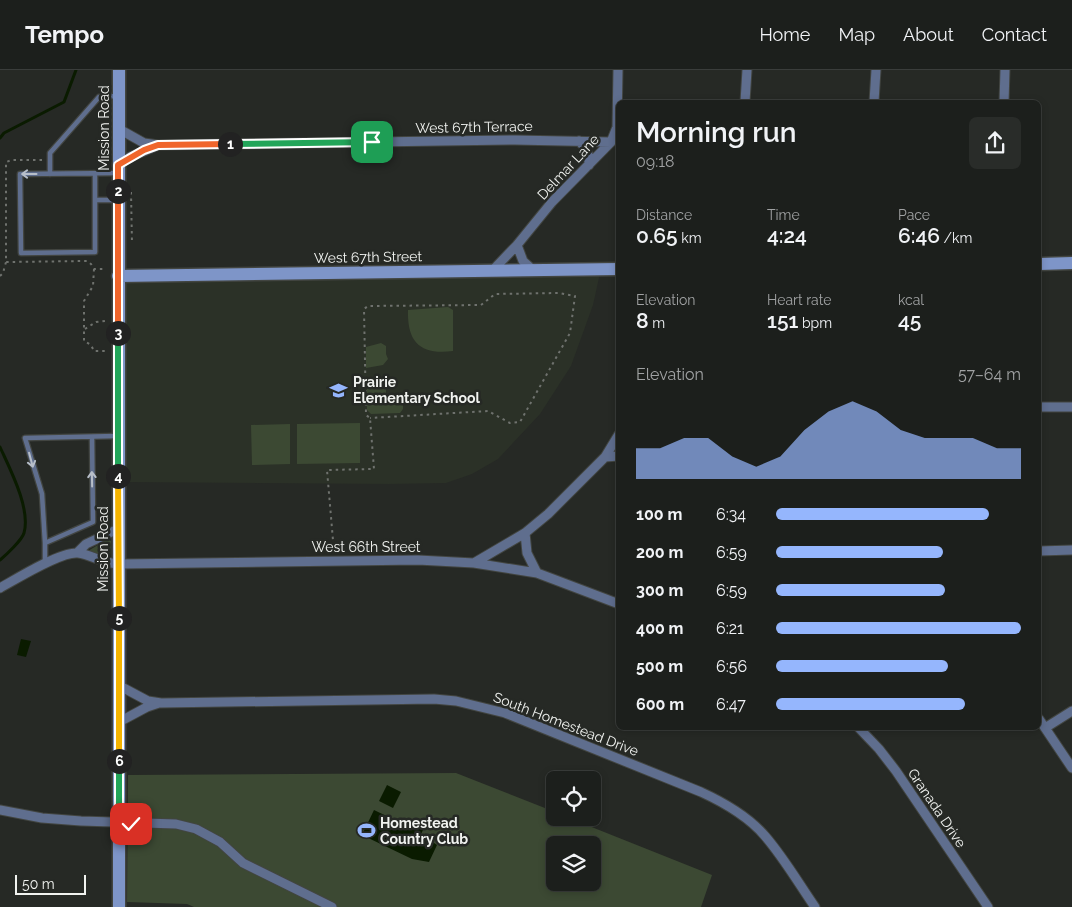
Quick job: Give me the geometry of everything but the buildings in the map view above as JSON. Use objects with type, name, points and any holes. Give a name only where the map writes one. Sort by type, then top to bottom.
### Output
[{"type":"main road","name":"Mission Road","points":[[119,70],[119,907]]},
{"type":"main road","points":[[1041,264],[1072,263]]},
{"type":"main road","name":"West 67th Street","points":[[118,276],[616,269]]},
{"type":"street","name":"Delmar Lane","points":[[617,100],[618,70]]},
{"type":"street","points":[[745,100],[747,70]]},
{"type":"street","points":[[874,100],[876,70]]},
{"type":"street","points":[[1004,100],[1005,70]]},
{"type":"street","name":"West 67th Terrace","points":[[118,129],[144,143],[158,145],[611,142]]},
{"type":"street","name":"Delmar Lane","points":[[492,271],[517,245],[552,202],[611,142],[616,130]]},
{"type":"street","points":[[579,141],[586,147],[589,165]]},
{"type":"street","name":"West 67th Terrace","points":[[118,169],[137,153],[158,145]]},
{"type":"street","points":[[517,245],[523,261],[533,270]]},
{"type":"street","points":[[1041,407],[1072,407]]},
{"type":"street","points":[[474,563],[525,533],[561,502],[605,457],[616,439]]},
{"type":"street","points":[[605,457],[616,456]]},
{"type":"street","points":[[0,588],[45,564],[65,555],[77,553],[86,544],[118,529]]},
{"type":"street","points":[[525,533],[526,552],[537,573]]},
{"type":"street","points":[[1041,550],[1072,550]]},
{"type":"street","name":"West 66th Street","points":[[77,553],[107,564],[418,560],[474,563]]},
{"type":"street","points":[[474,563],[537,573],[616,603]]},
{"type":"street","name":"South Homestead Drive","points":[[118,685],[148,701],[161,703],[434,699],[456,701],[505,713],[692,788],[724,803],[748,820],[765,836],[815,907]]},
{"type":"street","name":"South Homestead Drive","points":[[119,722],[147,707],[161,703]]},
{"type":"street","points":[[1045,728],[1072,711]]},
{"type":"street","points":[[1041,722],[1072,768]]},
{"type":"street","name":"Granada Drive","points":[[862,730],[896,771],[988,907]]},
{"type":"street","points":[[0,810],[42,818],[81,822],[176,824],[196,829],[220,842],[243,863],[332,907]]},
{"type":"lane","points":[[50,174],[50,153],[99,97],[119,96]]},
{"type":"lane","points":[[95,174],[95,252],[21,253],[20,174],[95,174],[118,169]]},
{"type":"lane","points":[[95,200],[118,200]]},
{"type":"lane","points":[[45,564],[42,494],[37,482],[26,438],[118,436]]},
{"type":"lane","points":[[45,543],[93,522],[92,437]]},
{"type":"path","points":[[0,276],[3,273],[6,262],[6,162],[12,160],[50,160]]},
{"type":"path","points":[[131,189],[132,244]]},
{"type":"path","points":[[6,262],[87,261],[92,264],[94,269],[93,286],[84,301],[84,341],[91,345],[94,352],[105,352]]},
{"type":"path","points":[[94,269],[105,269]]},
{"type":"path","points":[[334,555],[327,470],[374,469],[370,418],[366,415],[364,309],[368,306],[481,305],[495,294],[559,293],[575,296],[570,333],[520,422],[510,423],[488,411],[370,418]]},
{"type":"path","points":[[84,330],[96,322],[105,321]]},
{"type":"shaded area","name":"Prairie Elementary School","points":[[600,273],[593,305],[571,366],[540,414],[498,459],[472,474],[446,483],[122,482],[123,280]]},
{"type":"shaded area","points":[[448,307],[453,310],[453,351],[432,351],[418,344],[413,339],[410,331],[408,310]]},
{"type":"shaded area","points":[[381,343],[386,346],[388,359],[383,365],[366,368],[366,347]]},
{"type":"shaded area","points":[[367,377],[380,377],[386,381],[386,394],[403,400],[403,409],[400,413],[371,414],[367,410]]},
{"type":"shaded area","points":[[360,423],[360,463],[297,464],[297,424]]},
{"type":"shaded area","points":[[290,424],[290,464],[252,465],[251,425]]},
{"type":"shaded area","points":[[108,539],[111,541],[110,558],[88,553],[88,551]]},
{"type":"shaded area","points":[[21,639],[31,641],[26,657],[17,655]]},
{"type":"shaded area","name":"Homestead Country Club","points":[[456,773],[546,808],[546,826],[589,826],[712,875],[701,907],[194,907],[187,904],[127,902],[128,775]]},
{"type":"shaded area","points":[[387,785],[401,792],[393,808],[379,801]]},
{"type":"shaded area","points":[[374,810],[403,824],[406,818],[425,826],[421,834],[437,845],[429,862],[412,859],[362,835]]},
{"type":"waterway","points":[[0,138],[4,133],[64,102],[76,70]]},
{"type":"waterway","points":[[0,447],[14,478],[25,513],[24,533],[0,560]]},
{"type":"place","name":"Prairie Elementary School","points":[[339,390]]},
{"type":"place","name":"Homestead Country Club","points":[[366,831]]},
{"type":"route","points":[[131,824],[119,822],[118,165],[144,150],[158,145],[372,142]]}]
